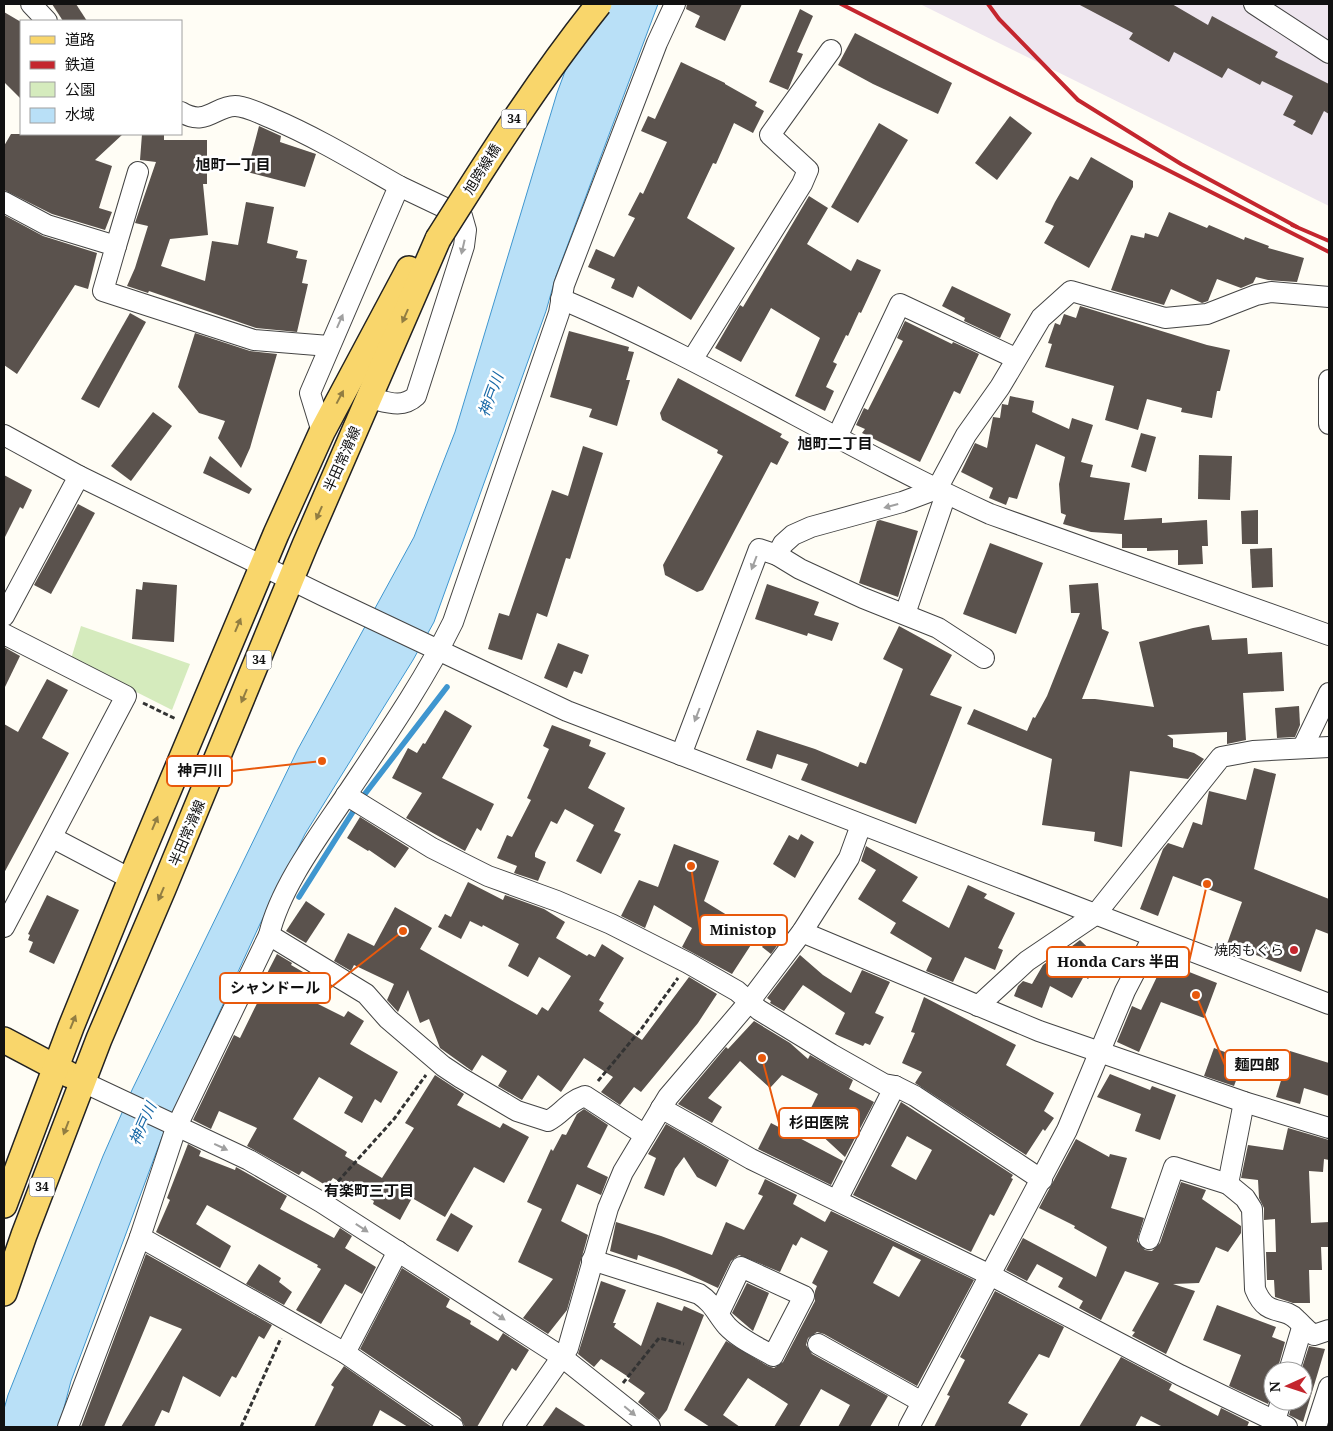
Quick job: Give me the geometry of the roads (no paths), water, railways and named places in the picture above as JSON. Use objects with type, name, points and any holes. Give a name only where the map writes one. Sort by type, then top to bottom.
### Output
[{"type":"main road","name":"旭跨線橋","points":[[433,238],[495,127],[581,4]]},
{"type":"main road","name":"旭跨線橋","points":[[433,238],[504,133],[598,4]]},
{"type":"main road","name":"半田常滑線","points":[[4,1293],[24,1234],[99,1039],[164,889],[291,580],[369,398],[433,238]]},
{"type":"main road","name":"半田常滑線","points":[[4,1205],[131,879],[263,566],[322,432],[433,238]]},
{"type":"main road","points":[[4,1040],[83,1082]]},
{"type":"street","points":[[32,4],[47,20]]},
{"type":"street","points":[[68,1427],[140,1237],[176,1128],[268,935],[274,915],[317,838],[354,800],[439,651],[453,622],[559,313],[564,285],[653,53],[675,4]]},
{"type":"street","points":[[1254,4],[1329,54]]},
{"type":"street","points":[[692,360],[802,184],[808,170],[770,135],[831,50]]},
{"type":"street","points":[[182,113],[191,118],[210,115],[235,106],[259,113],[301,131],[400,186],[462,216],[466,230],[464,246],[416,396],[408,404],[399,405],[369,398]]},
{"type":"street","points":[[138,172],[103,291],[254,340],[329,346]]},
{"type":"street","points":[[322,432],[310,392],[400,186]]},
{"type":"street","points":[[4,202],[47,225],[116,246]]},
{"type":"street","points":[[905,614],[941,491],[966,435],[1000,388],[1015,358],[1041,318],[1071,292],[1166,318],[1206,314],[1256,295],[1271,292],[1329,297]]},
{"type":"street","points":[[561,299],[625,326],[941,491],[990,514],[1329,635]]},
{"type":"street","points":[[838,437],[900,304],[1015,358]]},
{"type":"street","points":[[1329,380],[1329,424]]},
{"type":"street","points":[[4,435],[79,476],[291,580],[567,711],[861,826],[1329,1004]]},
{"type":"street","points":[[4,616],[79,476]]},
{"type":"street","points":[[777,555],[783,544],[793,535],[811,527],[941,491]]},
{"type":"street","points":[[681,755],[759,549],[777,555],[800,569],[862,598],[938,628],[984,658]]},
{"type":"street","points":[[4,634],[126,696],[53,838],[4,927]]},
{"type":"street","points":[[1303,747],[1329,693]]},
{"type":"street","points":[[978,1006],[1027,962],[1095,915],[1222,757],[1303,747],[1329,746]]},
{"type":"street","points":[[354,800],[432,848],[488,876],[557,901],[611,924],[688,963],[737,991],[759,1010],[831,1054],[884,1084],[895,1086],[916,1096],[1042,1180]]},
{"type":"street","points":[[514,1427],[568,1348],[608,1208],[623,1172],[661,1108],[749,1002],[802,932],[849,858],[861,826]]},
{"type":"street","points":[[53,838],[131,879]]},
{"type":"street","points":[[802,932],[978,1006],[1099,1053],[1244,1102],[1329,1128]]},
{"type":"street","points":[[268,935],[366,994],[388,1019],[437,1060],[489,1096],[517,1110],[548,1121],[556,1117],[573,1100],[585,1096],[645,1135]]},
{"type":"street","points":[[909,1427],[1067,1130],[1125,991],[1154,937]]},
{"type":"street","points":[[83,1082],[176,1128],[249,1160],[321,1202],[562,1357],[650,1427]]},
{"type":"street","points":[[837,1200],[895,1086]]},
{"type":"street","points":[[1228,1184],[1244,1102]]},
{"type":"street","points":[[661,1108],[752,1159],[990,1275],[1171,1371],[1281,1424],[1281,1411]]},
{"type":"street","points":[[1149,1239],[1174,1167],[1228,1184],[1244,1198],[1252,1209],[1255,1289],[1259,1299],[1265,1306],[1296,1318],[1302,1328],[1314,1335],[1329,1330]]},
{"type":"street","points":[[140,1237],[346,1353],[453,1427]]},
{"type":"street","points":[[346,1353],[398,1251]]},
{"type":"street","points":[[592,1260],[699,1294],[711,1302],[727,1325],[738,1335],[773,1356],[804,1296],[742,1267],[719,1313]]},
{"type":"street","points":[[1292,1361],[1302,1328]]},
{"type":"street","points":[[818,1344],[922,1402]]},
{"type":"street","points":[[1316,1427],[1329,1387]]},
{"type":"water","points":[[590,4],[658,4],[556,276],[546,311],[434,622],[413,660],[305,834],[260,924],[162,1137],[71,1381],[59,1427],[4,1427],[4,1409],[8,1395],[103,1156],[132,1090],[298,749],[414,537],[455,432],[557,93]]},
{"type":"waterway","points":[[299,897],[361,799],[447,687]]},
{"type":"railway","points":[[841,4],[1329,252]]},
{"type":"railway","points":[[988,4],[999,19],[1078,100],[1181,164],[1297,227]]},
{"type":"railway","points":[[1292,225],[1329,241]]},
{"type":"place","name":"神戸川","points":[[322,761]]},
{"type":"place","name":"Ministop","points":[[691,866]]},
{"type":"place","name":"Honda Cars 半田","points":[[1207,884]]},
{"type":"place","name":"シャンドール","points":[[403,931]]},
{"type":"place","name":"焼肉もぐら","points":[[1294,950]]},
{"type":"place","name":"麺四郎","points":[[1196,995]]},
{"type":"place","name":"杉田医院","points":[[762,1058]]},
{"type":"district","name":"旭町一丁目","points":[[233,165]]},
{"type":"district","name":"旭町二丁目","points":[[835,444]]},
{"type":"district","name":"有楽町三丁目","points":[[369,1191]]}]
